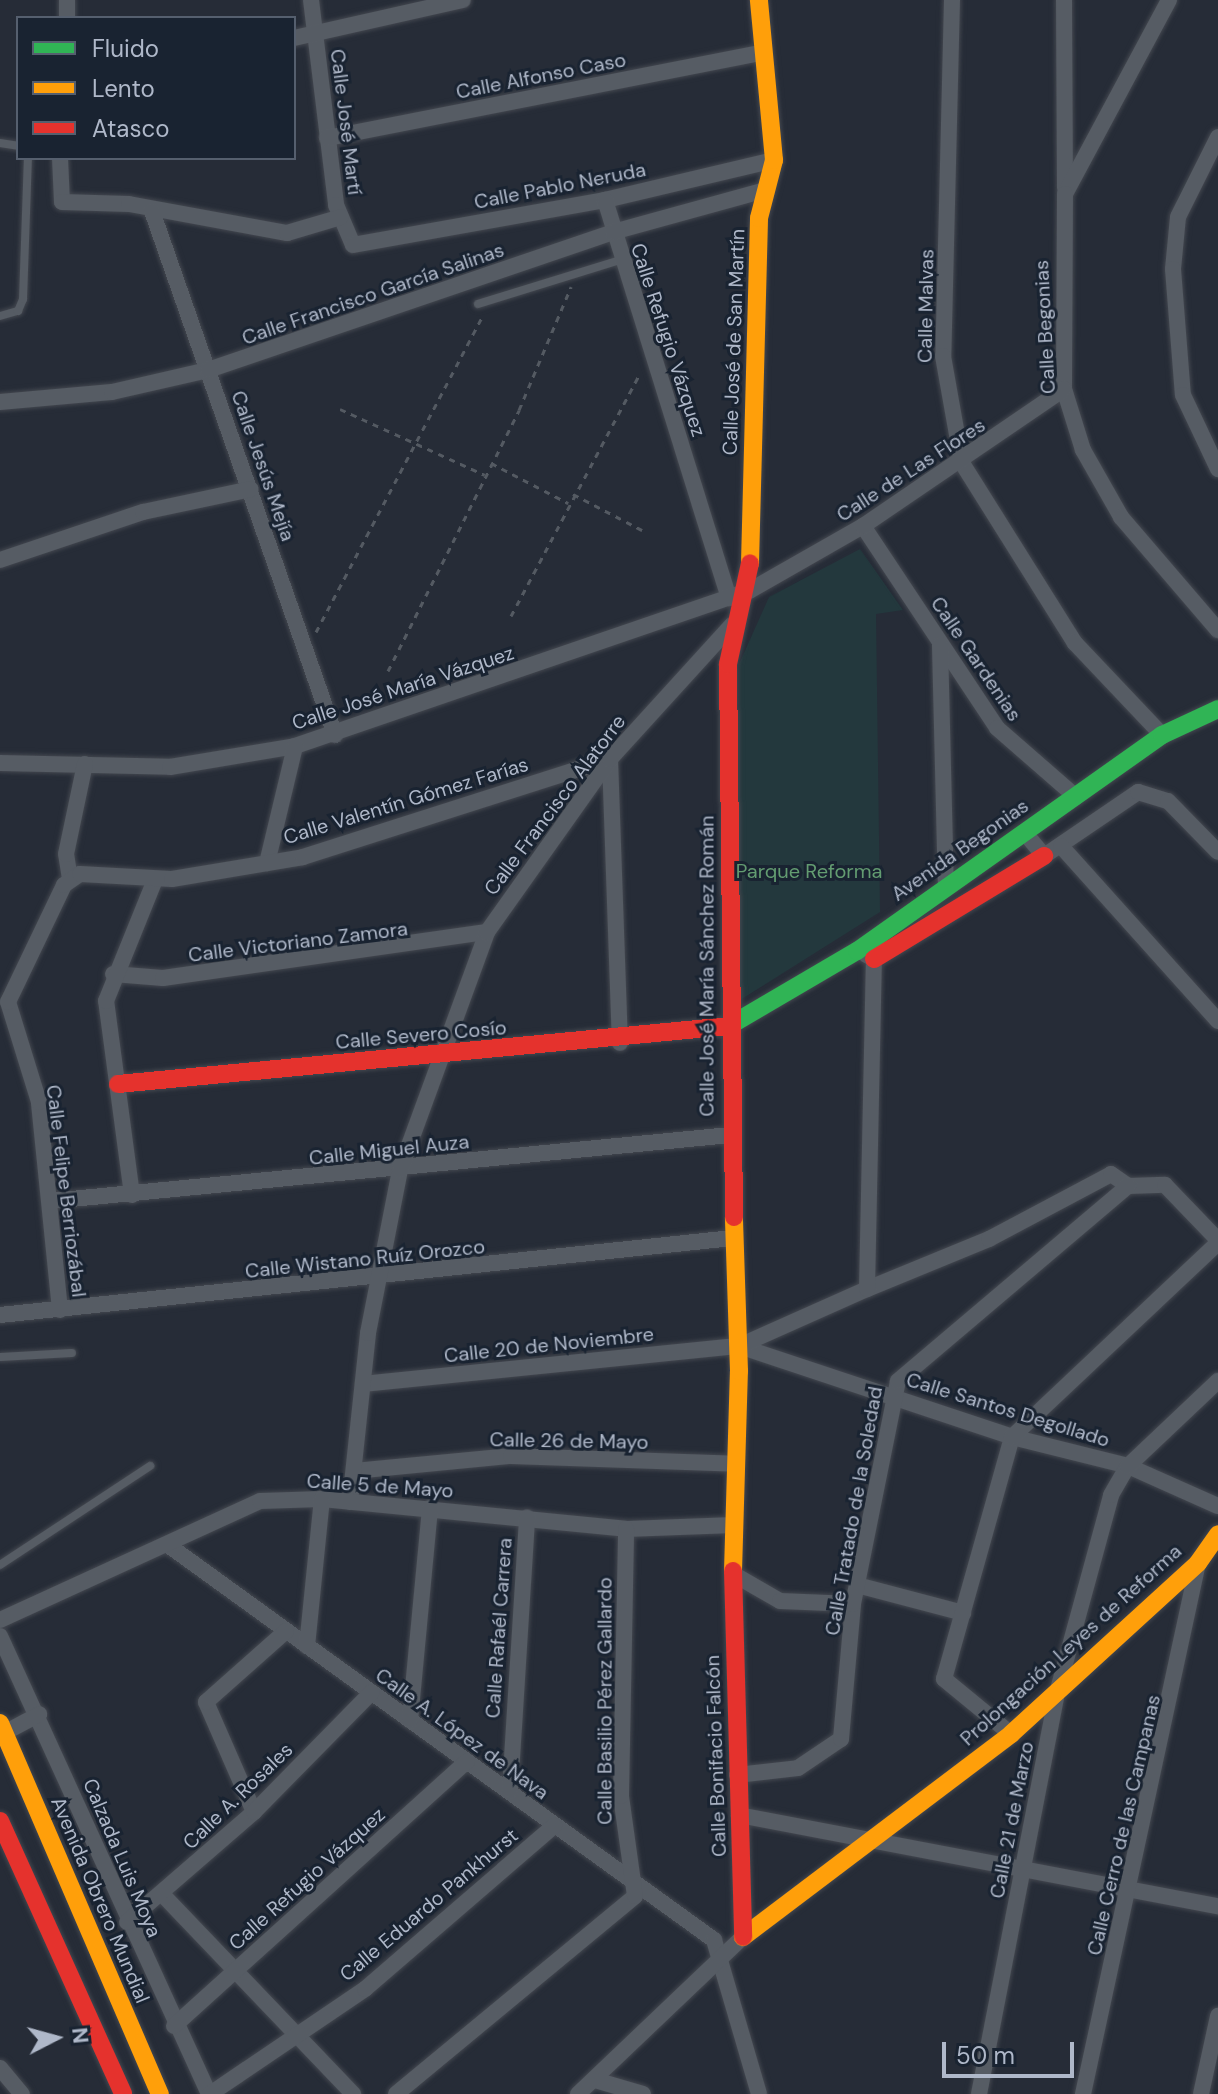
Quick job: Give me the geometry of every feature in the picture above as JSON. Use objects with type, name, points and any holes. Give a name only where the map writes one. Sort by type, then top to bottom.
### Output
[{"type":"street","name":"Calle José Martí","points":[[311,0],[327,138],[341,217],[353,245]]},
{"type":"street","points":[[296,37],[314,29],[463,0]]},
{"type":"street","name":"Calle José de San Martín","points":[[755,589],[759,218],[774,160],[759,0]]},
{"type":"street","name":"Calle Malvas","points":[[952,0],[943,356],[962,463],[1075,643],[1162,735]]},
{"type":"street","points":[[1064,0],[1065,194]]},
{"type":"street","name":"Calle Begonias","points":[[1169,0],[1065,194],[1064,389],[1083,450],[1121,517],[1218,630]]},
{"type":"street","name":"Calle Alfonso Caso","points":[[327,138],[762,53]]},
{"type":"street","points":[[1218,137],[1178,217],[1173,269],[1183,395],[1218,469]]},
{"type":"street","points":[[60,160],[56,197],[287,233],[341,217]]},
{"type":"street","name":"Calle Pablo Neruda","points":[[353,245],[605,200],[774,160]]},
{"type":"street","name":"Calle Francisco García Salinas","points":[[0,402],[112,392],[208,370],[613,232],[766,190]]},
{"type":"street","name":"Calle Refugio Vázquez","points":[[605,200],[620,260],[729,598]]},
{"type":"street","name":"Calle Jesús Mejía","points":[[152,211],[335,735]]},
{"type":"street","name":"Calle de Las Flores","points":[[755,589],[776,580],[962,463],[1064,389]]},
{"type":"street","points":[[0,560],[143,512],[251,489]]},
{"type":"street","name":"Calle Gardenias","points":[[863,526],[1016,751],[1076,797]]},
{"type":"street","name":"Calle José María Vázquez","points":[[0,763],[170,767],[295,746],[335,735],[755,589]]},
{"type":"street","name":"Calle José María Sánchez Román","points":[[739,1346],[727,1027],[732,625],[755,589]]},
{"type":"street","name":"Calle Francisco Alatorre","points":[[350,1502],[363,1384],[400,1170],[487,932],[610,759],[732,625]]},
{"type":"street","points":[[940,643],[946,887]]},
{"type":"street","name":"Avenida Begonias","points":[[727,1027],[866,955],[946,887],[1162,735],[1218,709]]},
{"type":"street","points":[[267,863],[295,746]]},
{"type":"street","points":[[610,759],[620,1043]]},
{"type":"street","name":"Calle Valentín Gómez Farías","points":[[70,879],[90,872],[155,880],[267,863],[610,759]]},
{"type":"street","name":"Calle Felipe Berriozábal","points":[[60,1310],[51,1201],[37,1093],[8,1002],[70,879],[66,854],[85,764]]},
{"type":"street","points":[[867,1289],[866,955],[1061,846],[1138,792],[1168,801],[1218,852]]},
{"type":"street","points":[[1024,832],[1044,856]]},
{"type":"street","points":[[1061,846],[1218,1021]]},
{"type":"street","points":[[132,1195],[106,1001],[113,974],[155,880]]},
{"type":"street","name":"Calle Victoriano Zamora","points":[[113,974],[163,978],[487,932]]},
{"type":"street","name":"Calle Severo Cosío","points":[[118,1084],[440,1055],[620,1043],[727,1027]]},
{"type":"street","name":"Calle Miguel Auza","points":[[51,1201],[400,1170],[730,1135]]},
{"type":"street","points":[[739,1346],[989,1239],[1111,1174],[1128,1186],[1165,1185],[1218,1242],[1012,1437],[944,1679],[1011,1734]]},
{"type":"street","name":"Calle Tratado de la Soledad","points":[[737,1775],[798,1768],[841,1739],[853,1604],[898,1381],[1128,1186]]},
{"type":"street","name":"Calle Wistano Ruíz Orozco","points":[[0,1315],[379,1278],[733,1238]]},
{"type":"street","name":"Calle Santos Degollado","points":[[739,1346],[1012,1437],[1128,1466],[1218,1506]]},
{"type":"street","name":"Calle 20 de Noviembre","points":[[363,1384],[739,1346]]},
{"type":"street","name":"Calle Bonifacio Falcón","points":[[739,1346],[733,1574],[743,1937]]},
{"type":"street","name":"Calle 21 de Marzo","points":[[979,2094],[1057,1693],[1111,1495],[1128,1466],[1218,1381]]},
{"type":"street","name":"Calle 26 de Mayo","points":[[354,1471],[511,1456],[736,1464]]},
{"type":"street","points":[[307,1646],[322,1499]]},
{"type":"street","name":"Calle 5 de Mayo","points":[[0,1620],[260,1501],[322,1499],[626,1529],[734,1525]]},
{"type":"street","points":[[410,1720],[430,1508]]},
{"type":"street","name":"Calle Rafaél Carrera","points":[[510,1790],[527,1518]]},
{"type":"street","name":"Calle Basilio Pérez Gallardo","points":[[626,1529],[621,1796],[637,1881]]},
{"type":"street","name":"Prolongación Leyes de Reforma","points":[[743,1937],[1011,1734],[1198,1563],[1218,1534]]},
{"type":"street","name":"Calle A. López de Nava","points":[[168,1545],[510,1790],[554,1826],[637,1881],[714,1940],[725,1961]]},
{"type":"street","name":"Calle Cerro de las Campanas","points":[[1083,2094],[1198,1563]]},
{"type":"street","points":[[733,1574],[780,1601],[853,1604]]},
{"type":"street","points":[[857,1585],[963,1613]]},
{"type":"street","points":[[254,1812],[206,1702],[286,1631]]},
{"type":"street","name":"Calzada Luis Moya","points":[[0,1636],[39,1714],[174,2026],[209,2094]]},
{"type":"street","name":"Calle A. Rosales","points":[[127,1922],[254,1812],[372,1692]]},
{"type":"street","points":[[2,1728],[39,1714]]},
{"type":"street","name":"Avenida Obrero Mundial","points":[[2,1728],[160,2094]]},
{"type":"street","name":"Calle Refugio Vázquez","points":[[174,2026],[467,1761]]},
{"type":"street","points":[[739,1815],[1218,1906]]},
{"type":"street","points":[[0,1821],[90,2034],[123,2094]]},
{"type":"street","name":"Calle Eduardo Pankhurst","points":[[209,2094],[365,1989],[554,1826]]},
{"type":"street","points":[[396,2094],[635,1896],[637,1881]]},
{"type":"street","points":[[162,1894],[298,2032],[353,2094]]},
{"type":"street","points":[[578,2094],[725,1961],[743,1937]]},
{"type":"street","points":[[725,1961],[759,2094]]},
{"type":"street","points":[[1201,2094],[1218,2016]]},
{"type":"street","points":[[0,2068],[14,2091]]},
{"type":"street","points":[[595,2080],[643,2094]]},
{"type":"lane","points":[[0,316],[18,311],[23,299],[28,160]]},
{"type":"lane","points":[[478,304],[620,260]]},
{"type":"lane","points":[[0,1357],[72,1353]]},
{"type":"lane","points":[[0,1565],[150,1466]]},
{"type":"path","points":[[388,671],[572,298],[569,276]]},
{"type":"path","points":[[306,651],[467,334],[483,323],[478,304]]},
{"type":"path","points":[[511,616],[635,375],[654,365]]},
{"type":"path","points":[[340,409],[399,439],[414,438],[485,475]]},
{"type":"path","points":[[491,463],[568,503]]},
{"type":"path","points":[[573,494],[642,530]]},
{"type":"green space","name":"Parque Reforma","points":[[860,549],[903,610],[876,614],[880,912],[737,1002],[739,664],[769,597]]},
{"type":"traffic: fast","points":[[729,1026],[857,951],[1162,735],[1218,709]]},
{"type":"traffic: slow","points":[[750,563],[759,218],[774,160],[759,0]]},
{"type":"traffic: slow","points":[[733,1571],[739,1371],[734,1217]]},
{"type":"traffic: slow","points":[[743,1937],[1011,1734],[1198,1563],[1218,1534]]},
{"type":"traffic: slow","points":[[0,1723],[160,2094]]},
{"type":"traffic: jam","points":[[734,1217],[728,664],[750,563]]},
{"type":"traffic: jam","points":[[874,959],[1044,856]]},
{"type":"traffic: jam","points":[[118,1084],[729,1026]]},
{"type":"traffic: jam","points":[[733,1571],[743,1937]]},
{"type":"traffic: jam","points":[[0,1821],[123,2094]]}]
